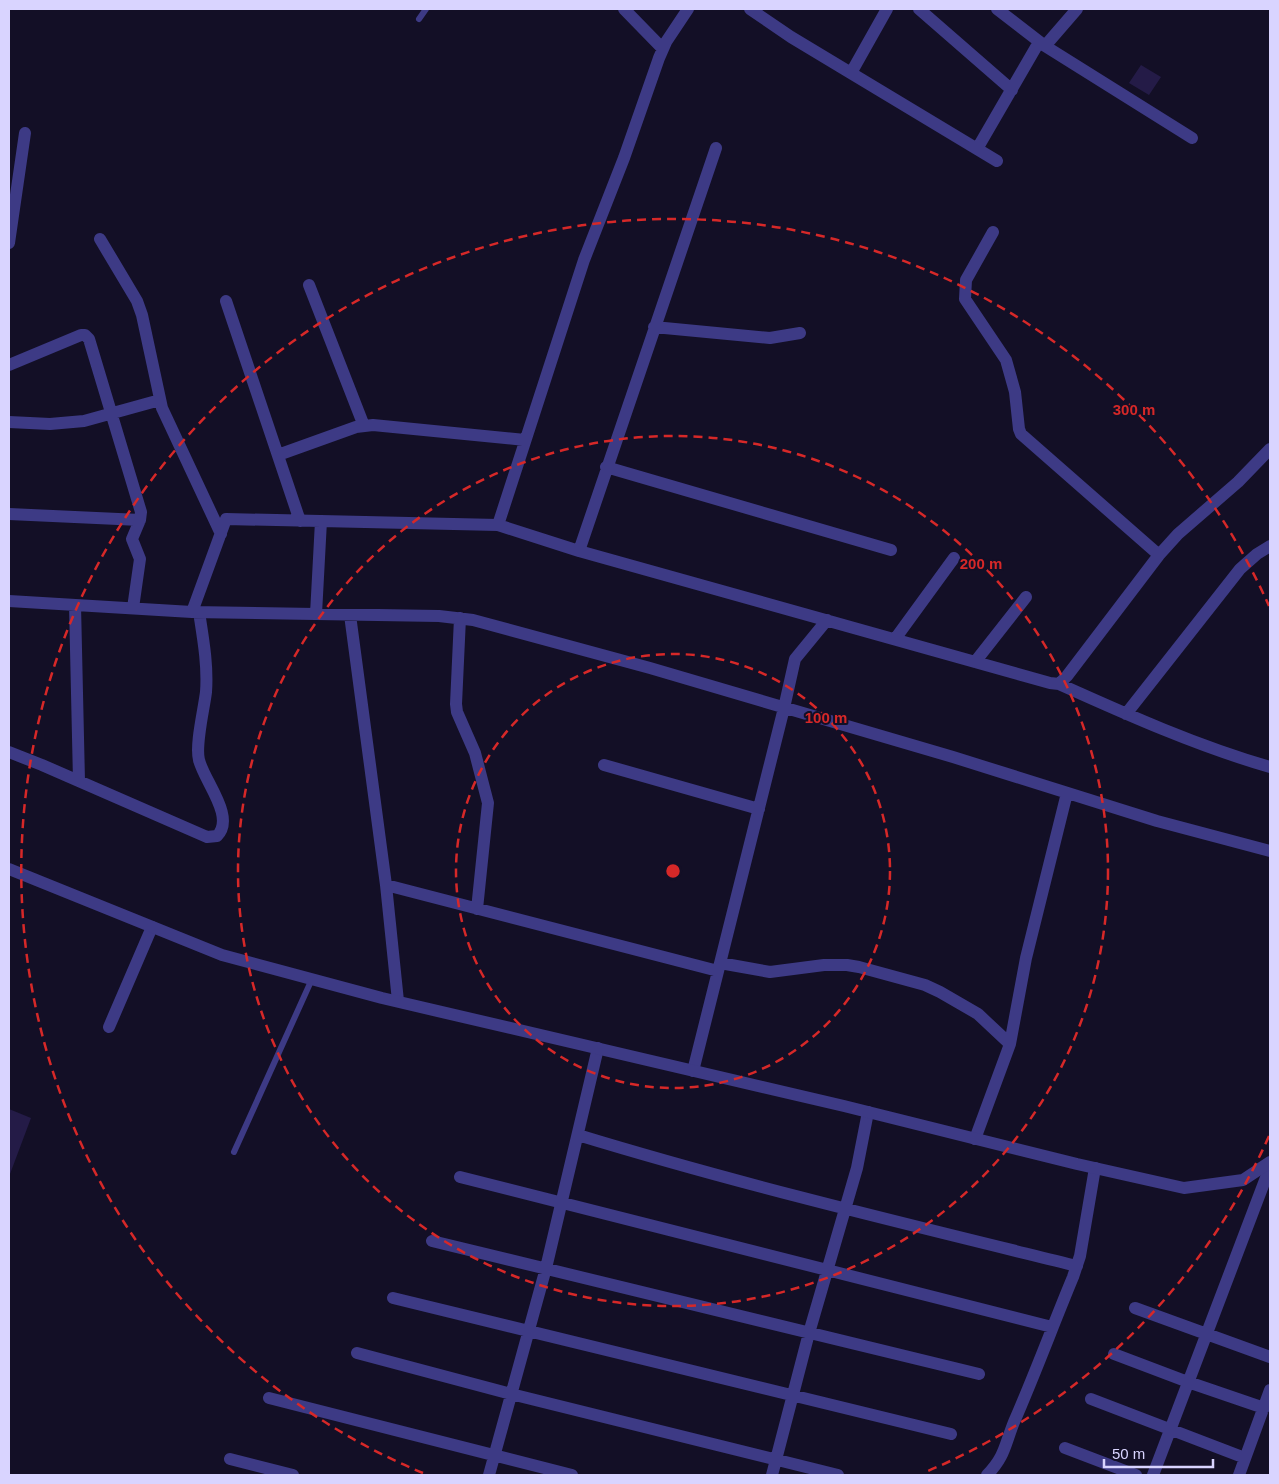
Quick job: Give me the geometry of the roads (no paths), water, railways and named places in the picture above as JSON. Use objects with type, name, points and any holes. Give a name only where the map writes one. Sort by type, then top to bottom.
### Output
[{"type":"street","points":[[624,9],[663,49]]},
{"type":"street","points":[[498,525],[584,260],[663,49],[688,9]]},
{"type":"street","points":[[750,9],[791,37],[997,161]]},
{"type":"street","points":[[851,73],[888,9]]},
{"type":"street","points":[[919,9],[1012,90]]},
{"type":"street","points":[[997,9],[1042,44],[1192,138]]},
{"type":"street","points":[[978,149],[1012,90],[1042,44],[1077,9]]},
{"type":"street","points":[[9,243],[25,133]]},
{"type":"street","points":[[579,551],[716,148]]},
{"type":"street","points":[[993,232],[966,280],[965,299],[1006,360],[1015,392],[1019,429],[1024,438],[1159,554]]},
{"type":"street","points":[[100,239],[137,301],[142,315],[162,408],[221,534]]},
{"type":"street","points":[[309,285],[364,426]]},
{"type":"street","points":[[226,301],[300,521]]},
{"type":"street","points":[[654,327],[770,338],[800,333]]},
{"type":"street","points":[[9,365],[81,335],[86,335],[89,339],[141,512],[140,520],[132,539],[140,559],[133,608]]},
{"type":"street","points":[[9,422],[59,423],[84,421],[160,400]]},
{"type":"street","points":[[278,455],[364,426],[373,425],[525,440]]},
{"type":"street","points":[[1058,684],[1067,676],[1159,554],[1178,534],[1238,482],[1270,449]]},
{"type":"street","points":[[606,467],[891,550]]},
{"type":"street","points":[[9,514],[140,520]]},
{"type":"street","points":[[9,752],[207,837],[217,836],[224,820],[223,814],[198,758],[206,685],[205,645],[195,612],[226,519],[498,525],[579,551],[1050,684],[1058,684],[1126,714],[1202,744],[1270,767]]},
{"type":"street","points":[[316,614],[321,521]]},
{"type":"street","points":[[1126,714],[1240,569],[1257,554],[1270,546]]},
{"type":"street","points":[[895,639],[954,558]]},
{"type":"street","points":[[975,662],[1026,598]]},
{"type":"street","points":[[9,601],[195,612],[460,618],[650,668],[953,757],[1157,821],[1270,851]]},
{"type":"street","points":[[75,604],[79,781]]},
{"type":"street","points":[[350,615],[386,885],[398,1001]]},
{"type":"street","points":[[460,618],[457,712],[475,753],[488,803],[477,909]]},
{"type":"street","points":[[693,1071],[795,659],[827,620]]},
{"type":"street","points":[[604,764],[759,809]]},
{"type":"street","points":[[975,1139],[1010,1044],[1026,958],[1067,793]]},
{"type":"street","points":[[9,869],[222,955],[398,1001],[1184,1188],[1243,1180],[1264,1174]]},
{"type":"street","points":[[386,885],[477,909],[719,967],[770,972],[817,966],[847,965],[860,967],[932,988],[986,1020],[1010,1044]]},
{"type":"street","points":[[109,1027],[152,927]]},
{"type":"street","points":[[489,1475],[546,1268],[598,1048]]},
{"type":"street","points":[[772,1475],[792,1394],[857,1168],[868,1112]]},
{"type":"street","points":[[578,1135],[632,1152],[844,1209],[1077,1266]]},
{"type":"street","points":[[1154,1475],[1270,1162]]},
{"type":"street","points":[[986,1475],[999,1462],[1077,1266],[1095,1168]]},
{"type":"street","points":[[460,1178],[1052,1327]]},
{"type":"street","points":[[432,1241],[979,1374]]},
{"type":"street","points":[[393,1298],[950,1434]]},
{"type":"street","points":[[1135,1308],[1270,1356]]},
{"type":"street","points":[[357,1353],[511,1394],[838,1475]]},
{"type":"street","points":[[1114,1354],[1264,1408]]},
{"type":"street","points":[[1239,1475],[1270,1390]]},
{"type":"street","points":[[269,1398],[572,1475]]},
{"type":"street","points":[[1091,1399],[1246,1458]]},
{"type":"street","points":[[1065,1448],[1136,1475]]},
{"type":"street","points":[[230,1459],[293,1475]]},
{"type":"lane","points":[[419,19],[426,9]]},
{"type":"lane","points":[[234,1152],[312,979]]}]
